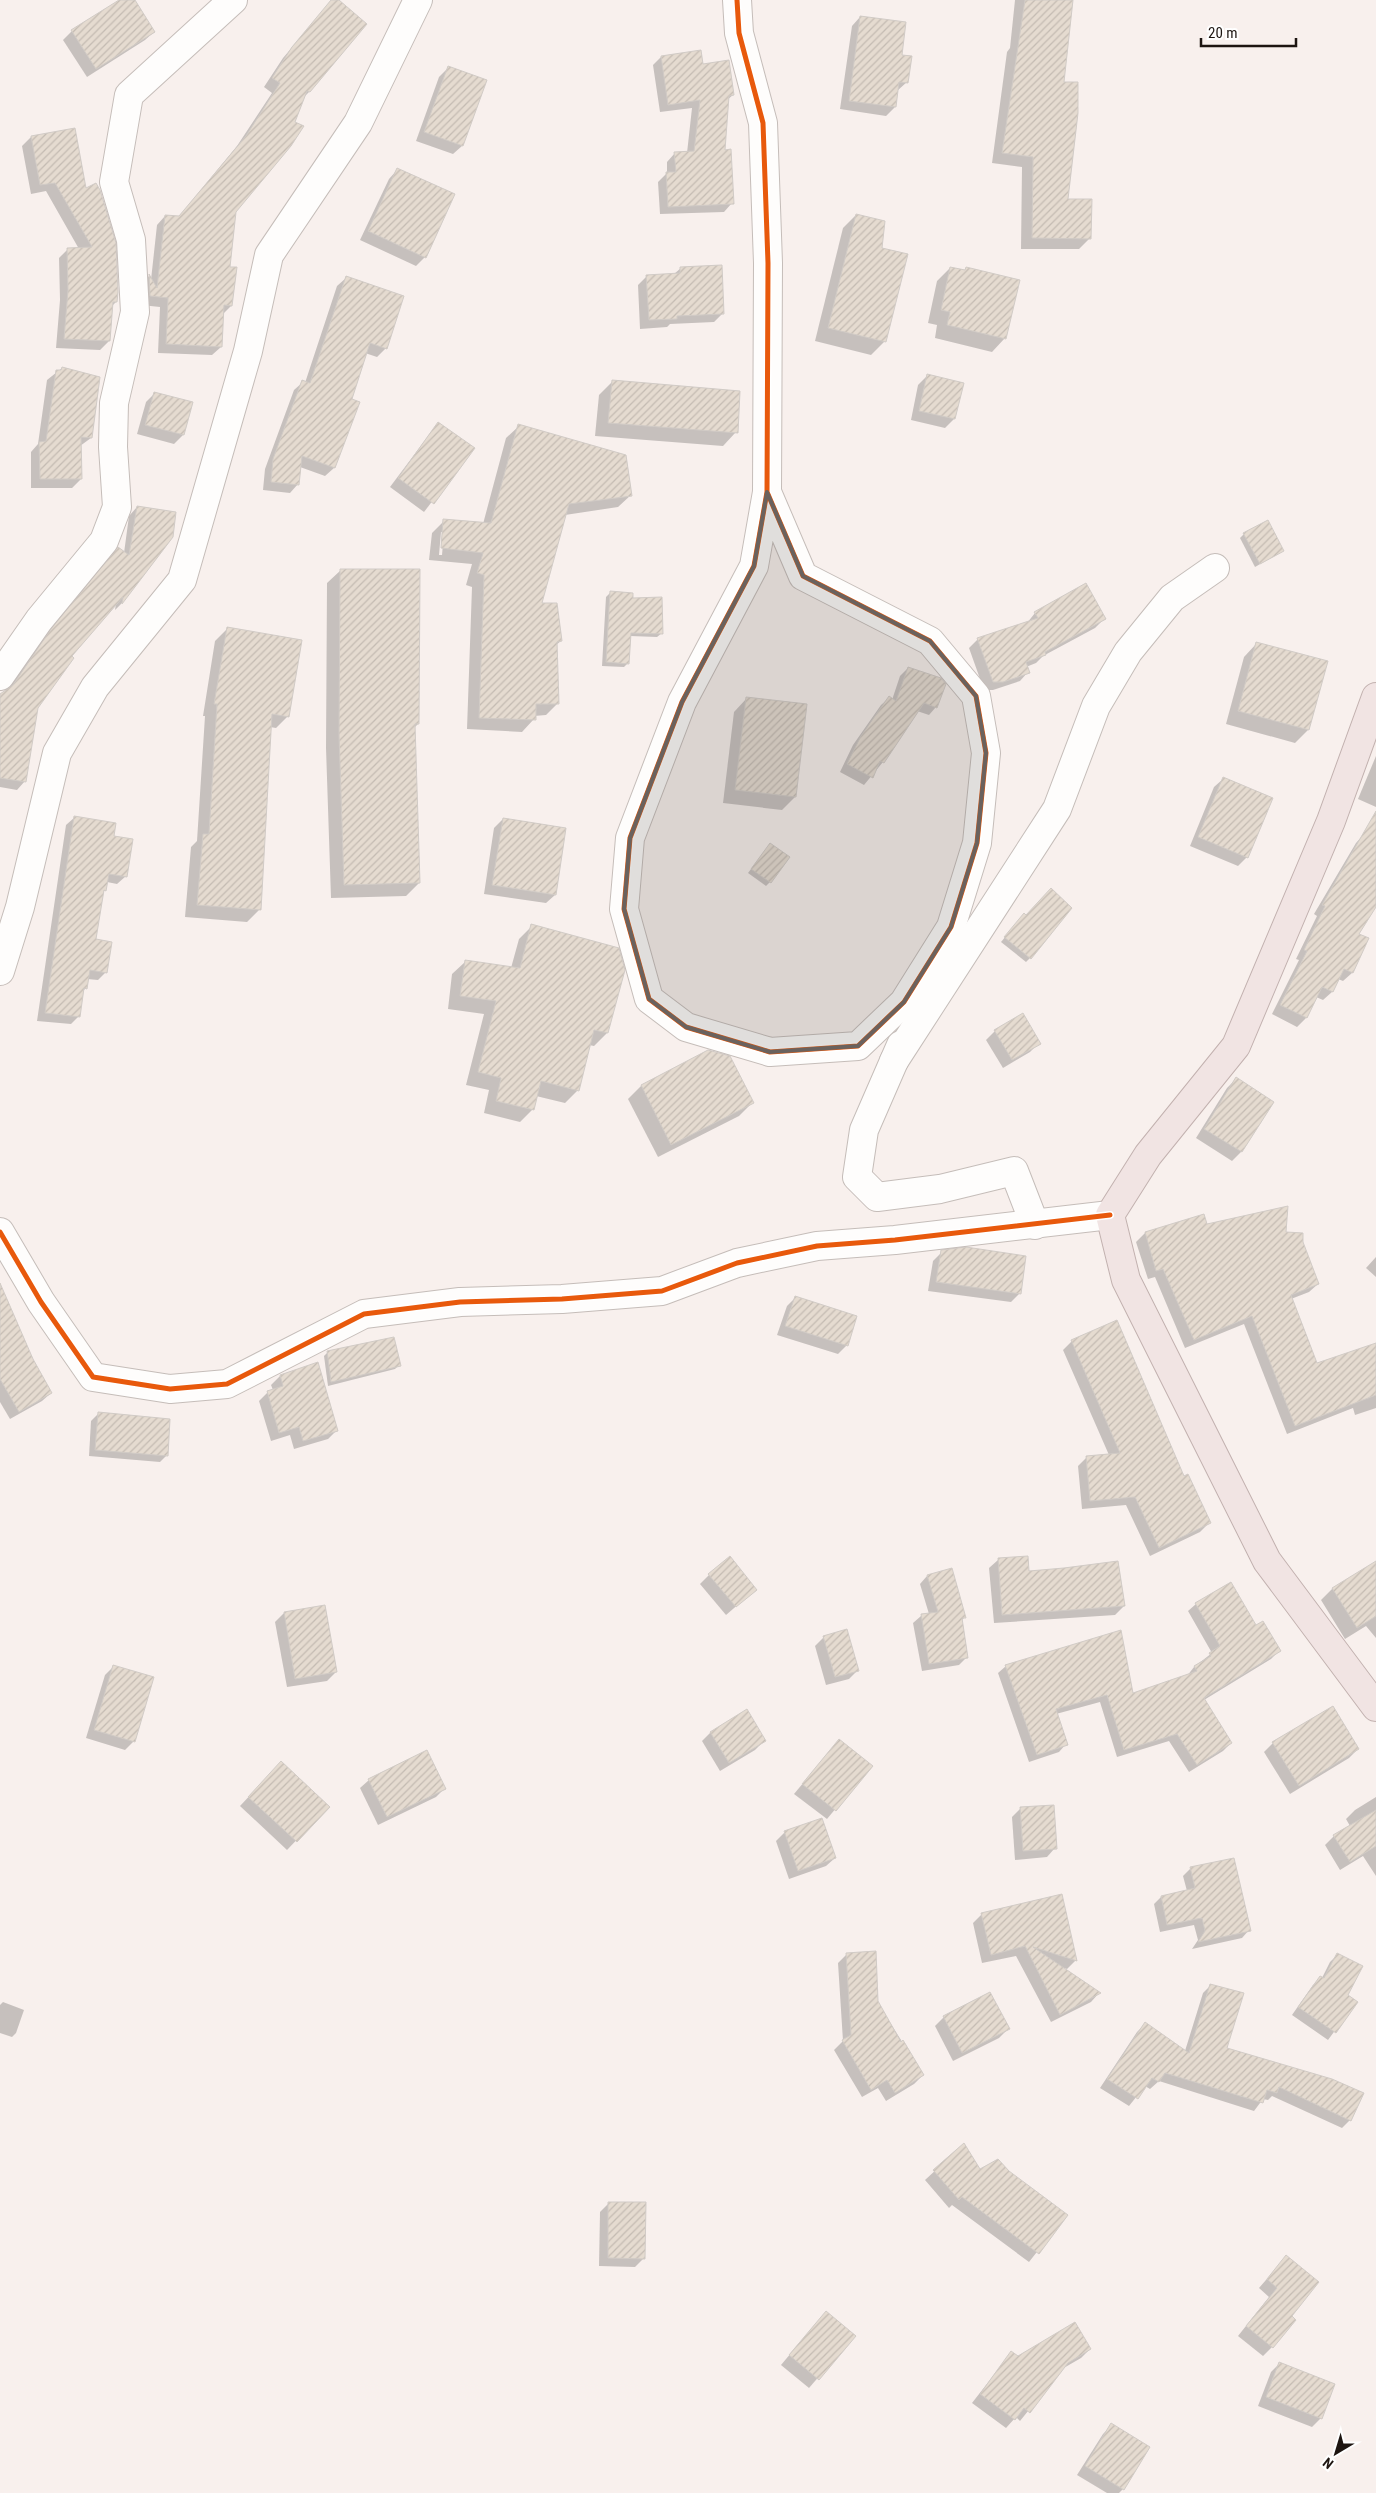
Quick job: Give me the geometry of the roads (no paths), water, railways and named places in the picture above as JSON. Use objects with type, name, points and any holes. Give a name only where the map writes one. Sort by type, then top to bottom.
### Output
[{"type":"highway","points":[[1376,697],[1331,821],[1236,1046],[1148,1155],[1110,1215],[1126,1280],[1267,1561],[1376,1707]]},
{"type":"street","points":[[0,676],[40,620],[104,541],[117,507],[113,447],[114,403],[135,312],[131,240],[114,182],[130,95],[233,0]]},
{"type":"street","points":[[0,971],[20,907],[57,753],[94,687],[182,580],[248,351],[269,255],[358,123],[418,0]]},
{"type":"street","points":[[737,0],[739,33],[763,123],[768,263],[766,492],[754,566],[682,702],[630,838],[624,909],[649,999],[686,1027],[770,1052],[858,1046],[904,1002],[951,927]]},
{"type":"street","points":[[766,492],[803,576],[930,641],[976,696],[986,753],[978,843],[951,927],[864,1130],[857,1177],[877,1197],[940,1189],[1014,1171],[1035,1225]]},
{"type":"street","points":[[894,1061],[1057,809],[1096,706],[1128,652],[1172,598],[1215,568]]},
{"type":"street","points":[[0,1232],[41,1302],[93,1377],[170,1389],[227,1384],[364,1314],[460,1302],[562,1299],[662,1291],[737,1263],[817,1246],[1035,1225],[1110,1215]]}]
